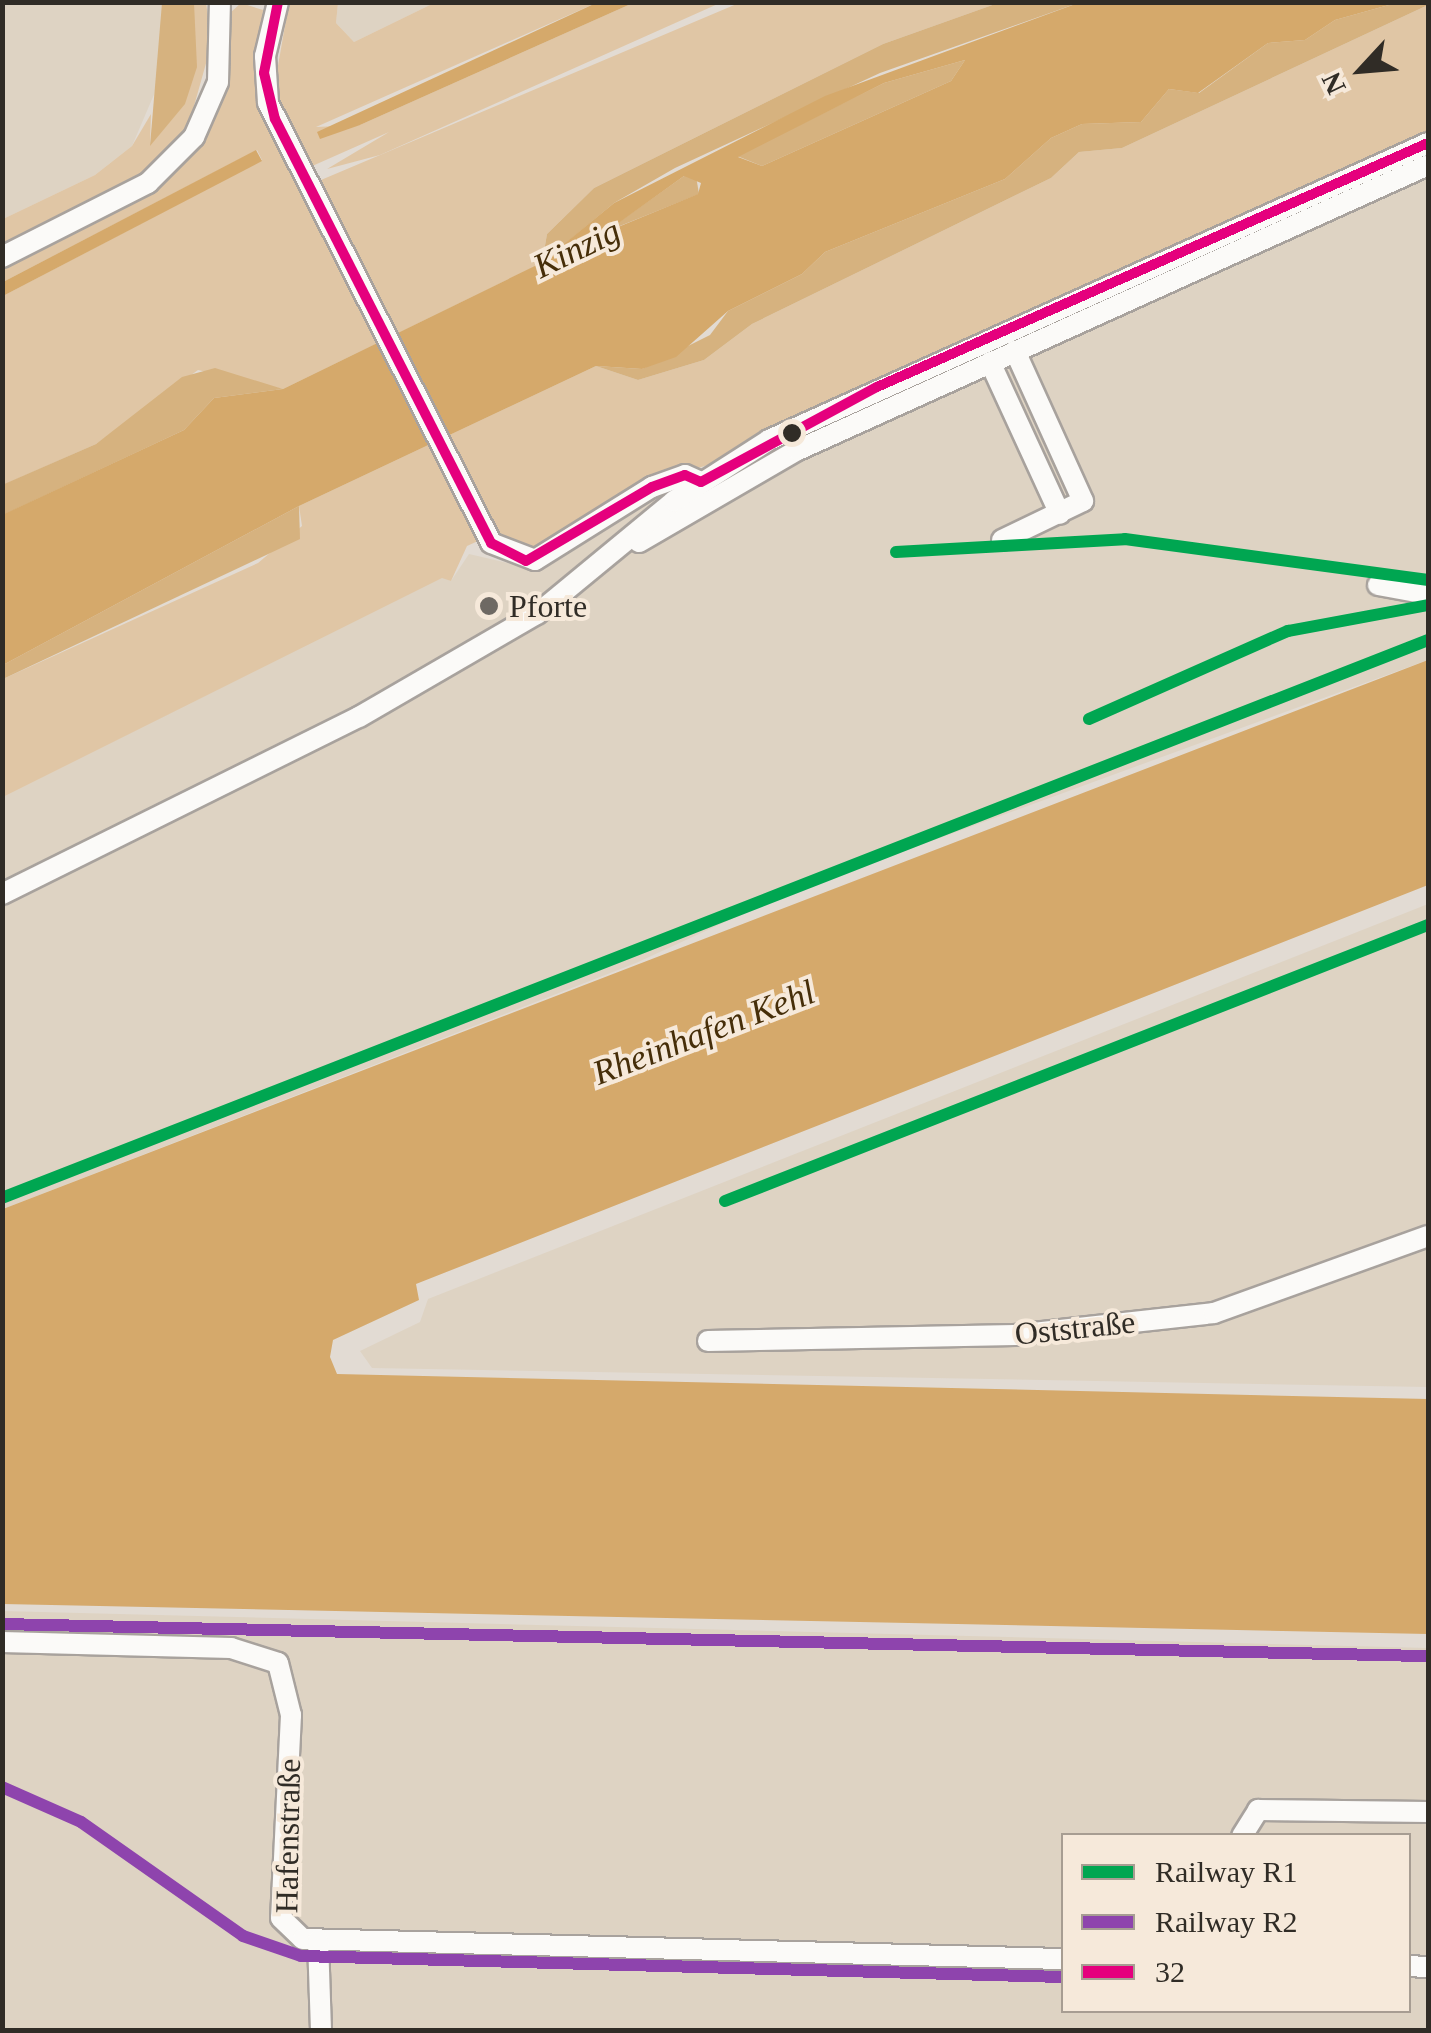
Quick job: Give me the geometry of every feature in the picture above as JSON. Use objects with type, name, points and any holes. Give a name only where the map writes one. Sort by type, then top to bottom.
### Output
[{"type":"street","points":[[2,257],[148,183],[194,137],[218,82],[220,2]]},
{"type":"street","points":[[278,2],[265,88],[312,190],[487,535],[504,555],[534,560],[652,487],[684,475],[701,482]]},
{"type":"street","points":[[2,894],[359,717],[537,614],[701,482],[877,388],[1428,143]]},
{"type":"street","points":[[606,558],[798,450],[1428,165]]},
{"type":"street","points":[[1002,540],[1083,501],[1015,351]]},
{"type":"street","points":[[990,362],[1060,514]]},
{"type":"street","points":[[1378,584],[1428,594]]},
{"type":"street","name":"Oststraße","points":[[708,1342],[1015,1335],[1214,1314],[1428,1236]]},
{"type":"street","name":"Hafenstraße","points":[[2,1642],[231,1648],[278,1663],[291,1715],[280,1918],[291,1934],[318,1940],[1061,1959]]},
{"type":"street","points":[[1244,1833],[1258,1810],[1428,1812]]},
{"type":"street","points":[[318,1940],[322,2030]]},
{"type":"shaded area","points":[[3,3],[162,3],[166,15],[161,78],[132,146],[95,175],[3,219]]},
{"type":"shaded area","points":[[162,3],[194,3],[197,67],[185,104],[150,146]]},
{"type":"shaded area","points":[[194,3],[206,3],[212,42],[187,131],[149,170],[3,247],[3,219],[95,175],[132,146],[151,114],[150,145]]},
{"type":"shaded area","points":[[241,3],[263,10],[257,97],[314,214],[333,205],[321,180],[739,3],[998,3],[883,44],[594,188],[547,234],[542,263],[283,389],[198,370],[96,444],[3,485],[3,296],[262,160],[257,150],[3,282],[3,266],[176,171],[219,110],[229,14]]},
{"type":"shaded area","points":[[289,3],[338,3],[336,23],[354,42],[434,3],[596,3],[316,127],[360,125],[633,3],[720,3],[380,155],[327,169],[389,132],[310,167],[273,94]]},
{"type":"shaded area","points":[[338,3],[434,3],[354,42],[336,23]]},
{"type":"shaded area","points":[[998,3],[1078,3],[880,73],[675,168],[614,203],[542,263],[547,234],[594,188],[883,44]]},
{"type":"shaded area","points":[[1396,3],[1428,5],[1122,148],[1079,152],[1051,178],[752,324],[704,360],[638,380],[596,366],[642,369],[710,335],[728,311],[802,274],[825,252],[1005,179],[1051,138],[1082,124],[1141,122],[1169,89],[1199,93],[1268,43],[1305,40],[1335,20]]},
{"type":"shaded area","points":[[1428,5],[1428,133],[809,409],[717,462],[623,492],[538,551],[508,549],[482,505],[465,514],[478,541],[467,546],[451,581],[442,578],[3,797],[3,679],[258,563],[302,526],[299,506],[596,366],[638,380],[704,360],[752,324],[1051,178],[1079,152],[1122,148]]},
{"type":"shaded area","points":[[965,60],[951,81],[762,166],[737,156],[884,83]]},
{"type":"shaded area","points":[[1428,157],[1428,660],[786,894],[636,963],[3,1209],[3,797],[442,577],[451,581],[469,554],[529,568],[673,485],[705,493],[839,419]]},
{"type":"shaded area","points":[[684,176],[696,176],[699,194],[605,232]]},
{"type":"shaded area","points":[[215,368],[283,389],[214,398],[184,430],[3,515],[2,485],[96,444],[182,377]]},
{"type":"shaded area","points":[[299,506],[300,539],[3,679],[3,665]]},
{"type":"shaded area","points":[[1428,904],[1428,1387],[372,1368],[360,1351],[420,1322],[428,1299]]},
{"type":"shaded area","points":[[2,1611],[1428,1648],[1428,2030],[3,2030]]},
{"type":"water","points":[[596,3],[633,3],[360,125],[320,139],[317,132]]},
{"type":"water","name":"Kinzig","points":[[1078,3],[1396,3],[1335,20],[1305,40],[1268,43],[1198,93],[1169,89],[1141,122],[1082,124],[1051,138],[1005,179],[825,252],[802,274],[728,311],[676,357],[642,369],[596,366],[299,506],[3,665],[2,515],[184,430],[214,398],[283,389],[541,263],[614,203],[825,96]],"holes":[[[965,60],[951,81],[762,166],[738,157],[884,83]],[[684,176],[701,183],[698,194],[606,232]]]},
{"type":"water","points":[[256,150],[262,161],[3,296],[3,282]]},
{"type":"water","name":"Rheinhafen Kehl","points":[[1428,660],[1428,885],[416,1284],[419,1300],[333,1340],[330,1357],[337,1374],[1428,1399],[1428,1634],[3,1604],[3,1209]]},
{"type":"rail line","name":"R1","points":[[896,552],[1125,539],[1428,580]]},
{"type":"rail line","name":"R1","points":[[1089,719],[1288,631],[1428,605]]},
{"type":"rail line","name":"R1","points":[[2,1198],[1428,640]]},
{"type":"rail line","name":"R1","points":[[725,1201],[1428,925]]},
{"type":"rail line","name":"R2","points":[[2,1624],[1428,1656]]},
{"type":"rail line","name":"R2","points":[[2,1787],[81,1822],[243,1936],[301,1956],[1061,1977]]},
{"type":"transit line","name":"32","points":[[278,2],[264,73],[275,119],[491,543],[526,561],[652,487],[685,475],[701,482],[877,387],[1428,143]]},
{"type":"place","name":"Pforte","points":[[489,606]]}]
